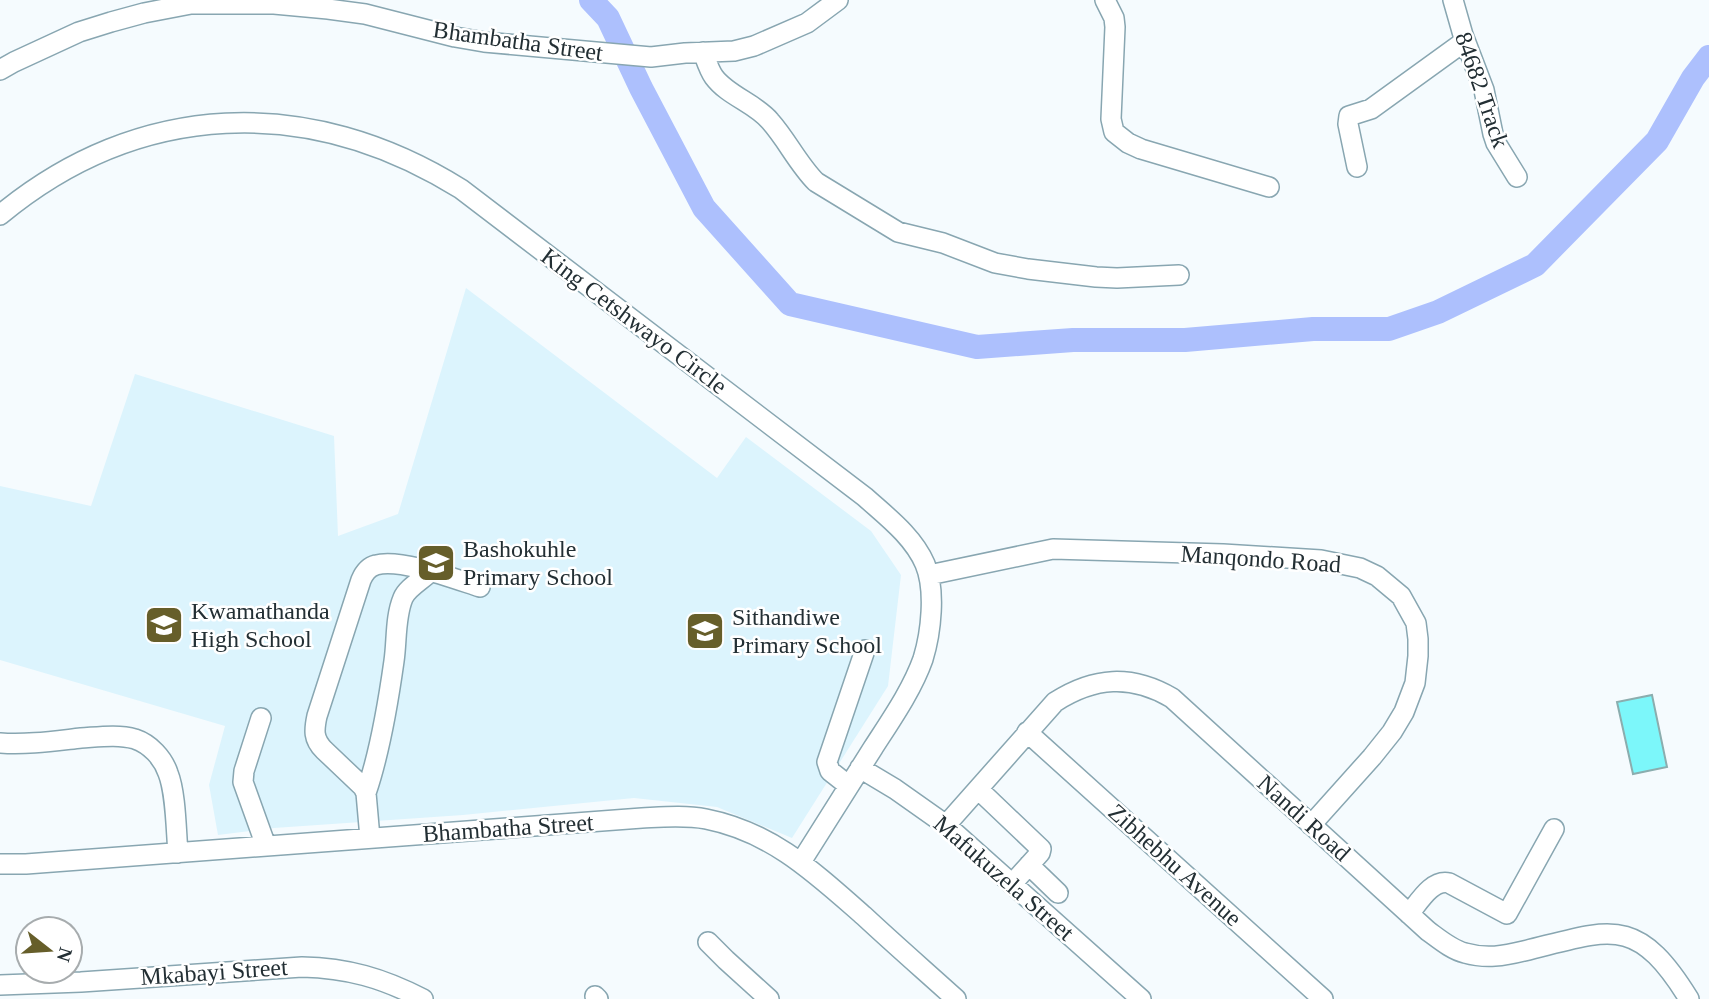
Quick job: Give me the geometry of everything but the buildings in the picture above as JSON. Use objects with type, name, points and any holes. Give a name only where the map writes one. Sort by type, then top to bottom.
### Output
[{"type":"street","points":[[1105,0],[1114,18],[1115,27],[1111,119],[1114,132],[1119,138],[1141,149],[1269,187]]},
{"type":"street","name":"84682 Track","points":[[1453,0],[1484,90],[1496,143],[1517,177]]},
{"type":"street","name":"Bhambatha Street","points":[[0,70],[79,32],[145,13],[191,4],[274,4],[328,9],[365,14],[454,37],[509,45],[651,57],[734,51],[754,46],[807,23],[826,4]]},
{"type":"street","points":[[1357,167],[1348,124],[1349,116],[1371,109],[1465,41]]},
{"type":"street","points":[[708,52],[715,79],[759,110],[771,122],[816,182],[898,232],[943,243],[995,262],[1028,269],[1117,278],[1179,275]]},
{"type":"street","name":"King Cetshwayo Circle","points":[[0,215],[46,180],[78,163],[114,147],[167,131],[242,123],[290,125],[321,130],[381,148],[418,164],[461,189],[846,482],[897,525],[917,548],[929,575],[930,620],[923,658],[916,676],[801,862]]},
{"type":"street","name":"Manqondo Road","points":[[929,575],[1036,552],[1070,549],[1321,560],[1360,568],[1377,576],[1402,596],[1416,623],[1418,656],[1415,683],[1404,712],[1392,732],[1311,825]]},
{"type":"street","points":[[366,793],[314,736],[317,716],[364,573],[376,565],[412,567],[480,587]]},
{"type":"street","points":[[370,838],[366,793],[373,772],[386,705],[399,616],[408,590],[430,572]]},
{"type":"street","points":[[849,786],[830,771],[827,762],[865,650]]},
{"type":"street","name":"Nandi Road","points":[[947,825],[1055,702],[1088,685],[1119,681],[1137,683],[1172,698],[1409,914],[1446,944],[1463,953],[1482,957],[1502,956],[1596,934],[1624,935],[1639,941],[1665,963],[1689,999]]},
{"type":"street","points":[[261,718],[243,782],[267,846]]},
{"type":"street","name":"Zibhebhu Avenue","points":[[1027,732],[1323,999]]},
{"type":"street","points":[[0,743],[120,736],[146,744],[160,758],[169,774],[178,853]]},
{"type":"street","name":"Mafukuzela Street","points":[[860,768],[947,825],[1141,999]]},
{"type":"street","points":[[978,789],[1040,846],[1040,853],[1012,884]]},
{"type":"street","name":"Bhambatha Street","points":[[0,864],[674,816],[704,819],[724,823],[771,843],[801,862],[956,999]]},
{"type":"street","points":[[1409,914],[1442,882],[1449,883],[1507,914],[1554,829]]},
{"type":"street","points":[[1029,865],[1058,893]]},
{"type":"street","points":[[708,942],[769,999]]},
{"type":"street","name":"Mkabayi Street","points":[[0,985],[326,967],[380,979],[422,999]]},
{"type":"shaded area","points":[[466,288],[717,478],[746,437],[871,531],[901,575],[888,686],[792,838],[717,807],[634,798],[218,835],[209,785],[225,726],[0,660],[0,486],[91,506],[135,374],[334,436],[338,536],[398,514]]},
{"type":"waterway","points":[[591,0],[608,18],[641,88],[704,208],[790,304],[977,347],[1073,340],[1185,340],[1313,329],[1389,329],[1438,312],[1535,265],[1657,141],[1693,78],[1709,57]]},
{"type":"place","name":"Bashokuhle Primary School","points":[[436,563]]},
{"type":"place","name":"Kwamathanda High School","points":[[164,625]]},
{"type":"place","name":"Sithandiwe Primary School","points":[[705,631]]}]
